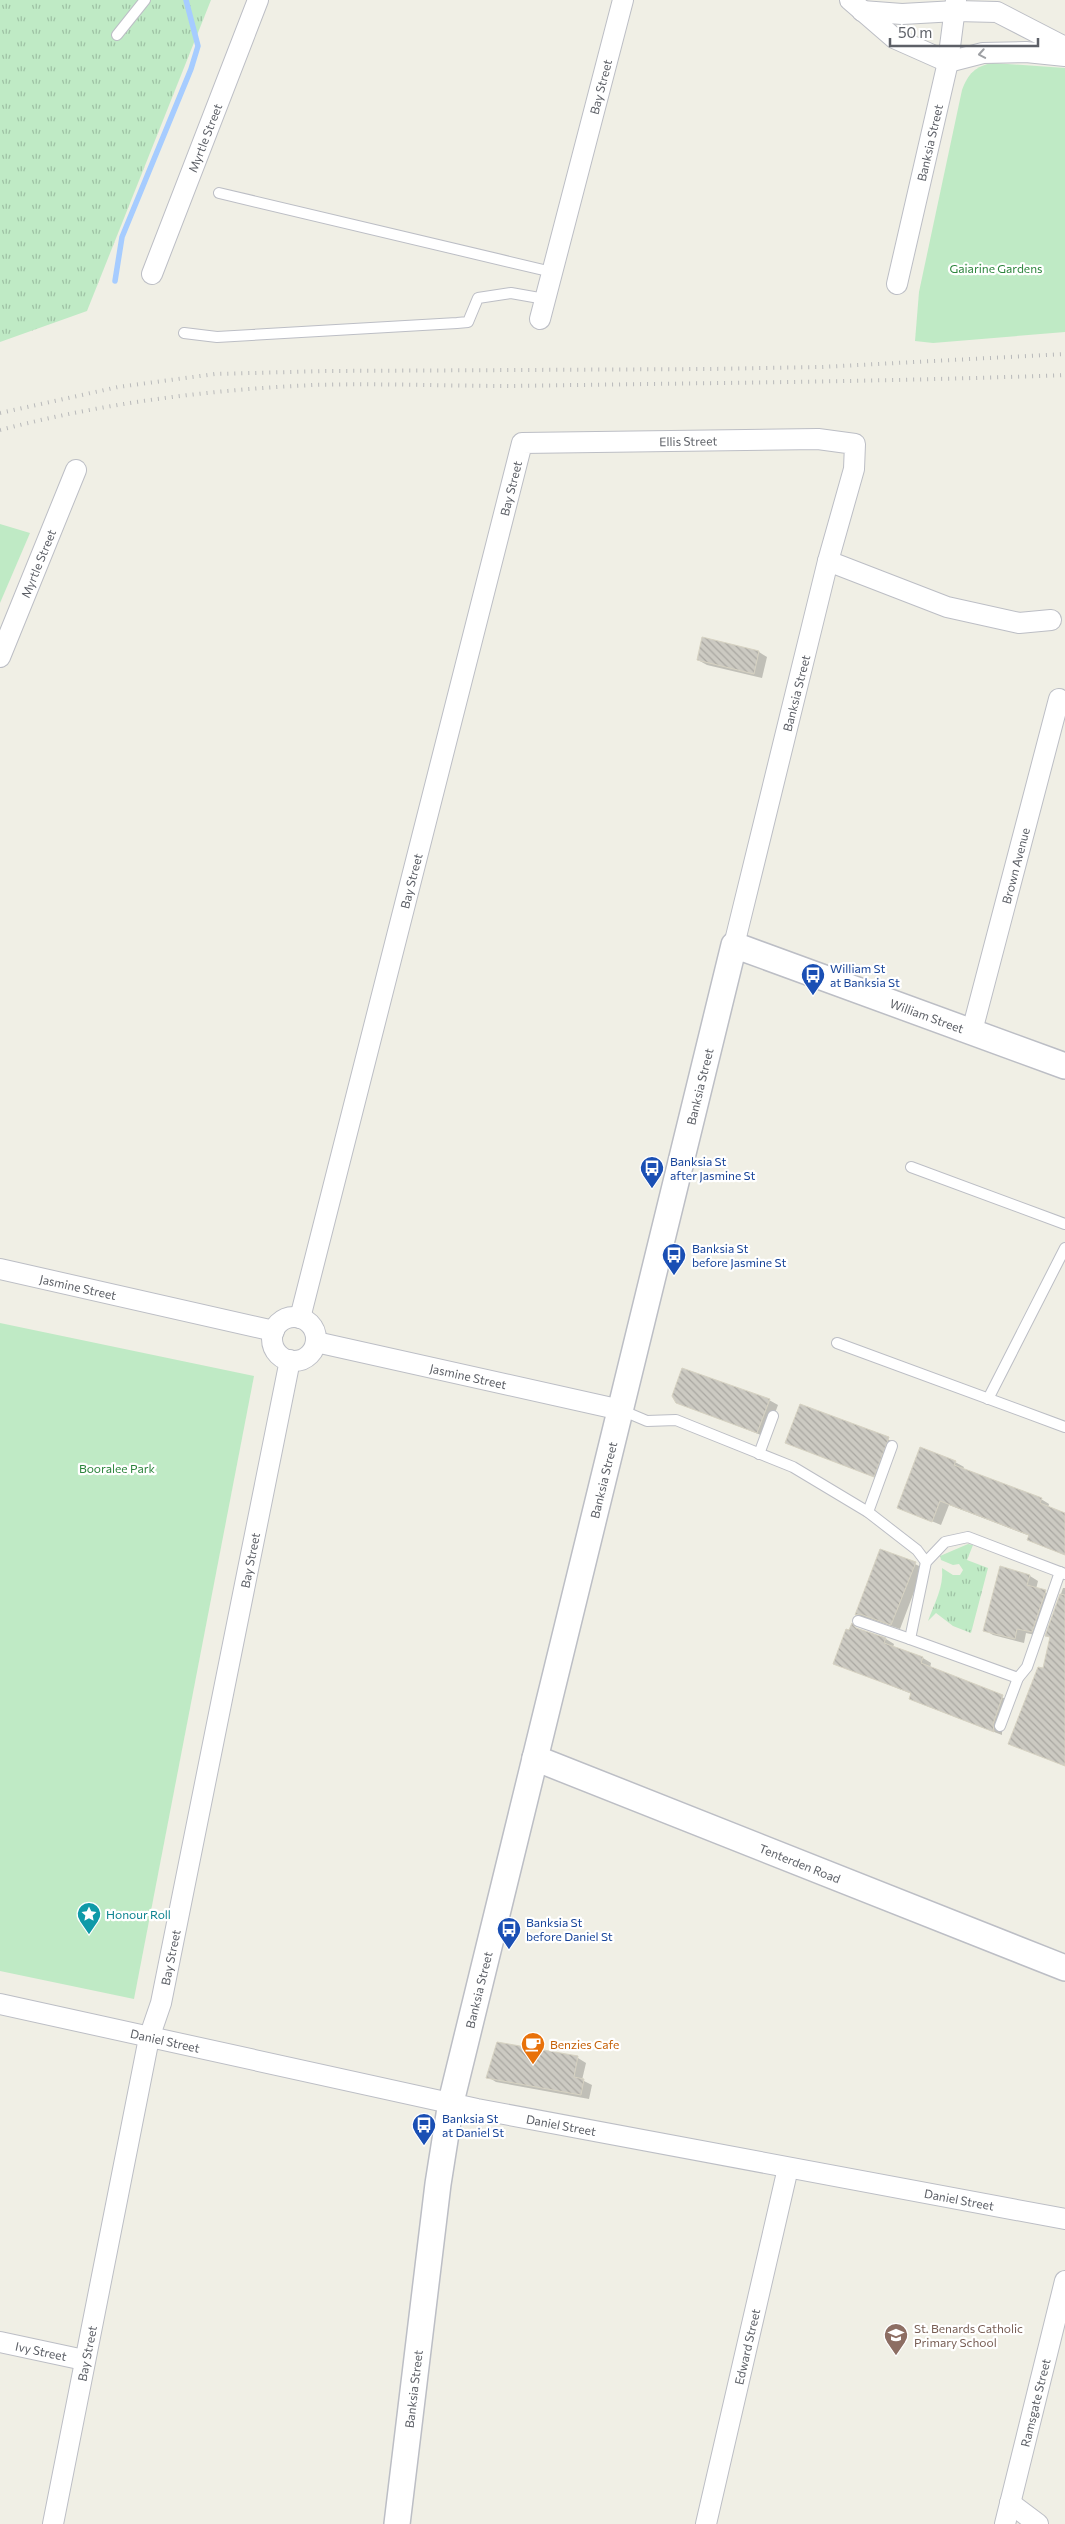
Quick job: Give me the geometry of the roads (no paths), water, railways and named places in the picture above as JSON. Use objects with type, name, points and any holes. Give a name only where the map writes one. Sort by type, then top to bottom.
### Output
[{"type":"street","name":"Myrtle Street","points":[[152,274],[258,0]]},
{"type":"street","name":"Bay Street","points":[[540,319],[623,0]]},
{"type":"street","points":[[856,5],[902,14],[956,5],[997,12],[1065,47]]},
{"type":"street","points":[[856,5],[894,38],[948,62],[983,53],[1026,52],[1065,56]]},
{"type":"street","name":"Banksia Street","points":[[897,284],[948,62],[956,5]]},
{"type":"street","name":"Ellis Street","points":[[522,443],[818,439],[855,444]]},
{"type":"street","name":"Bay Street","points":[[300,1318],[522,443]]},
{"type":"street","name":"Banksia Street","points":[[397,2524],[438,2184],[451,2102],[828,561],[854,470],[855,444]]},
{"type":"street","name":"Myrtle Street","points":[[0,657],[76,470]]},
{"type":"street","points":[[828,561],[948,607],[1019,623],[1051,620]]},
{"type":"street","name":"Brown Avenue","points":[[972,1031],[1059,698]]},
{"type":"street","name":"William Street","points":[[734,945],[1065,1066]]},
{"type":"street","name":"Jasmine Street","points":[[0,1269],[274,1331]]},
{"type":"street","points":[[300,1318],[312,1327],[316,1342],[306,1356],[290,1360],[278,1354],[274,1347],[274,1331],[285,1319],[300,1318]]},
{"type":"street","name":"Jasmine Street","points":[[316,1342],[621,1410]]},
{"type":"street","name":"Bay Street","points":[[53,2524],[148,2038],[161,2003],[290,1360]]},
{"type":"street","name":"Tenterden Road","points":[[535,1758],[1065,1968]]},
{"type":"street","name":"Daniel Street","points":[[0,2004],[148,2038],[273,2062],[451,2102],[788,2168],[1065,2219]]},
{"type":"street","name":"Edward Street","points":[[706,2524],[788,2168]]},
{"type":"street","name":"Ramsgate Street","points":[[1005,2524],[1065,2281]]},
{"type":"street","name":"Ivy Street","points":[[0,2342],[84,2360]]},
{"type":"street","points":[[1010,2502],[1038,2524]]},
{"type":"lane","points":[[117,35],[145,0]]},
{"type":"lane","points":[[219,193],[552,272]]},
{"type":"lane","points":[[184,333],[217,336],[468,322],[478,298],[511,293],[545,299]]},
{"type":"lane","points":[[911,1167],[1065,1224]]},
{"type":"lane","points":[[988,1399],[1065,1248]]},
{"type":"lane","points":[[837,1343],[1065,1427]]},
{"type":"lane","points":[[621,1410],[646,1421],[676,1420],[793,1467],[868,1512],[917,1550],[926,1562]]},
{"type":"lane","points":[[759,1454],[773,1416]]},
{"type":"lane","points":[[868,1512],[892,1446]]},
{"type":"lane","points":[[910,1639],[926,1562],[945,1542],[968,1537],[1062,1573],[1028,1667],[1018,1678],[1000,1726]]},
{"type":"lane","points":[[858,1622],[1018,1678]]},
{"type":"waterway","points":[[115,281],[122,237],[191,69],[198,46],[186,0]]},
{"type":"railway","points":[[0,413],[118,387],[215,374],[326,371],[821,367],[1065,354]]},
{"type":"railway","points":[[0,430],[116,405],[195,394],[273,387],[388,384],[512,386],[858,381],[1065,375]]},
{"type":"place","name":"William St at Banksia St","points":[[813,996]]},
{"type":"place","name":"Banksia St after Jasmine St","points":[[652,1189]]},
{"type":"place","name":"Banksia St before Jasmine St","points":[[674,1276]]},
{"type":"place","name":"Honour Roll","points":[[89,1935]]},
{"type":"place","name":"Banksia St before Daniel St","points":[[509,1950]]},
{"type":"place","name":"Benzies Cafe","points":[[533,2065]]},
{"type":"place","name":"Banksia St at Daniel St","points":[[424,2146]]},
{"type":"place","name":"St. Benards Catholic Primary School","points":[[896,2356]]},
{"type":"park label","name":"Gaiarine Gardens","points":[[996,268]]},
{"type":"park label","name":"Booralee Park","points":[[117,1468]]}]
